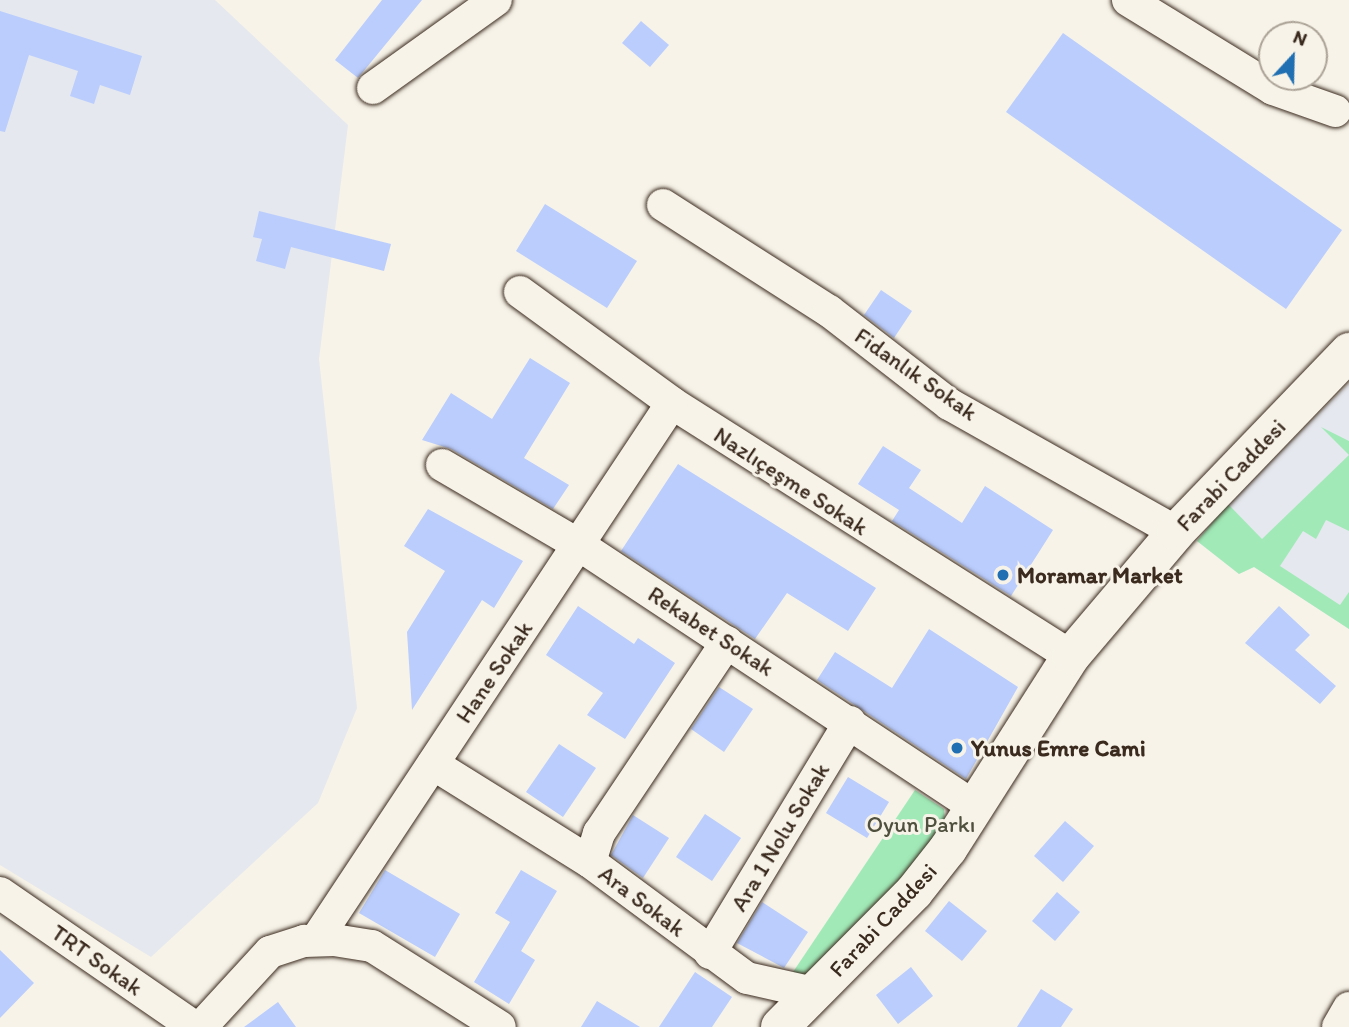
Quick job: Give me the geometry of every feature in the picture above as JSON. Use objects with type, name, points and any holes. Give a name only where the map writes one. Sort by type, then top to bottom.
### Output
[{"type":"street","points":[[373,88],[496,0]]},
{"type":"street","points":[[1128,0],[1273,89],[1335,111]]},
{"type":"street","name":"Fidanlık Sokak","points":[[663,205],[829,311],[949,404],[1176,532]]},
{"type":"street","name":"Nazlıçeşme Sokak","points":[[520,292],[672,403],[1071,656]]},
{"type":"street","name":"Farabi Caddesi","points":[[780,1027],[914,892],[975,807],[1071,656],[1176,532],[1349,352]]},
{"type":"street","name":"Hane Sokak","points":[[316,940],[672,403]]},
{"type":"street","name":"Rekabet Sokak","points":[[442,465],[579,545],[975,807]]},
{"type":"street","name":"Ara Sokak","points":[[727,642],[599,833],[590,862],[747,978],[814,993]]},
{"type":"street","name":"Ara 1 Nolu Sokak","points":[[710,953],[850,722]]},
{"type":"street","points":[[433,764],[590,862]]},
{"type":"street","name":"TRT Sokak","points":[[0,893],[194,1027]]},
{"type":"street","points":[[201,1027],[270,952],[316,940],[372,946],[494,1026]]},
{"type":"street","points":[[1338,1027],[1349,1008]]},
{"type":"shaded area","points":[[0,0],[215,0],[348,125],[319,359],[357,708],[318,803],[151,957],[0,865]]},
{"type":"shaded area","points":[[1349,383],[1349,629],[1254,567],[1239,574],[1197,541],[1221,511]]},
{"type":"green space","points":[[1321,427],[1349,441],[1349,455]]},
{"type":"green space","points":[[1349,455],[1349,531],[1326,520],[1316,539],[1303,531],[1280,566],[1340,605],[1349,592],[1349,629],[1254,567],[1239,574],[1197,541],[1228,504],[1262,539]]},
{"type":"green space","name":"Oyun Parkı","points":[[915,790],[944,809],[946,832],[810,983],[791,975]]},
{"type":"building","points":[[382,0],[422,0],[358,78],[335,60]]},
{"type":"building","points":[[0,11],[142,56],[130,95],[100,85],[94,104],[70,96],[78,71],[29,55],[5,132],[0,131]]},
{"type":"building","points":[[641,21],[669,45],[650,67],[622,43]]},
{"type":"building","points":[[1063,33],[1342,230],[1286,309],[1006,112]]},
{"type":"building","points":[[545,204],[637,261],[607,308],[516,251]]},
{"type":"building","points":[[259,211],[391,244],[384,271],[291,247],[285,269],[256,261],[262,239],[253,237]]},
{"type":"building","points":[[881,290],[912,311],[894,338],[864,315]]},
{"type":"building","points":[[530,358],[570,383],[524,458],[569,485],[553,509],[451,449],[422,440],[451,393],[492,419]]},
{"type":"building","points":[[883,446],[921,470],[909,488],[962,523],[985,486],[1053,530],[1011,596],[892,521],[899,510],[858,484]]},
{"type":"building","points":[[678,464],[876,588],[848,631],[787,593],[755,639],[621,551]]},
{"type":"building","points":[[428,509],[523,561],[494,608],[482,600],[412,710],[407,632],[445,571],[404,546]]},
{"type":"building","points":[[578,606],[634,644],[638,638],[675,663],[625,739],[587,715],[603,693],[546,655]]},
{"type":"building","points":[[1279,606],[1310,635],[1295,650],[1336,686],[1320,704],[1245,643]]},
{"type":"building","points":[[929,629],[1018,687],[966,779],[817,680],[835,652],[892,688]]},
{"type":"building","points":[[719,687],[753,709],[724,752],[691,729]]},
{"type":"building","points":[[559,744],[596,768],[563,817],[526,792]]},
{"type":"building","points":[[848,777],[889,802],[867,838],[826,813]]},
{"type":"building","points":[[705,814],[741,838],[712,881],[676,857]]},
{"type":"building","points":[[633,815],[669,838],[643,878],[611,855]]},
{"type":"building","points":[[1065,821],[1094,846],[1063,882],[1034,856]]},
{"type":"building","points":[[385,870],[460,914],[435,957],[359,913]]},
{"type":"building","points":[[521,870],[557,891],[521,951],[535,960],[509,1004],[474,982],[510,922],[495,913]]},
{"type":"building","points":[[1057,892],[1080,912],[1055,941],[1032,921]]},
{"type":"building","points":[[949,901],[987,931],[962,961],[925,931]]},
{"type":"building","points":[[762,902],[808,932],[784,968],[737,943]]},
{"type":"building","points":[[0,950],[34,983],[0,1018]]},
{"type":"building","points":[[911,967],[933,996],[898,1024],[876,995]]},
{"type":"building","points":[[695,972],[732,997],[712,1027],[659,1027]]},
{"type":"building","points":[[1041,989],[1073,1009],[1061,1027],[1017,1027]]},
{"type":"building","points":[[597,1001],[640,1027],[581,1027]]},
{"type":"building","points":[[278,1002],[296,1027],[244,1027]]},
{"type":"place","name":"Moramar Market","points":[[1003,575]]},
{"type":"place","name":"Yunus Emre Cami","points":[[957,748]]}]
